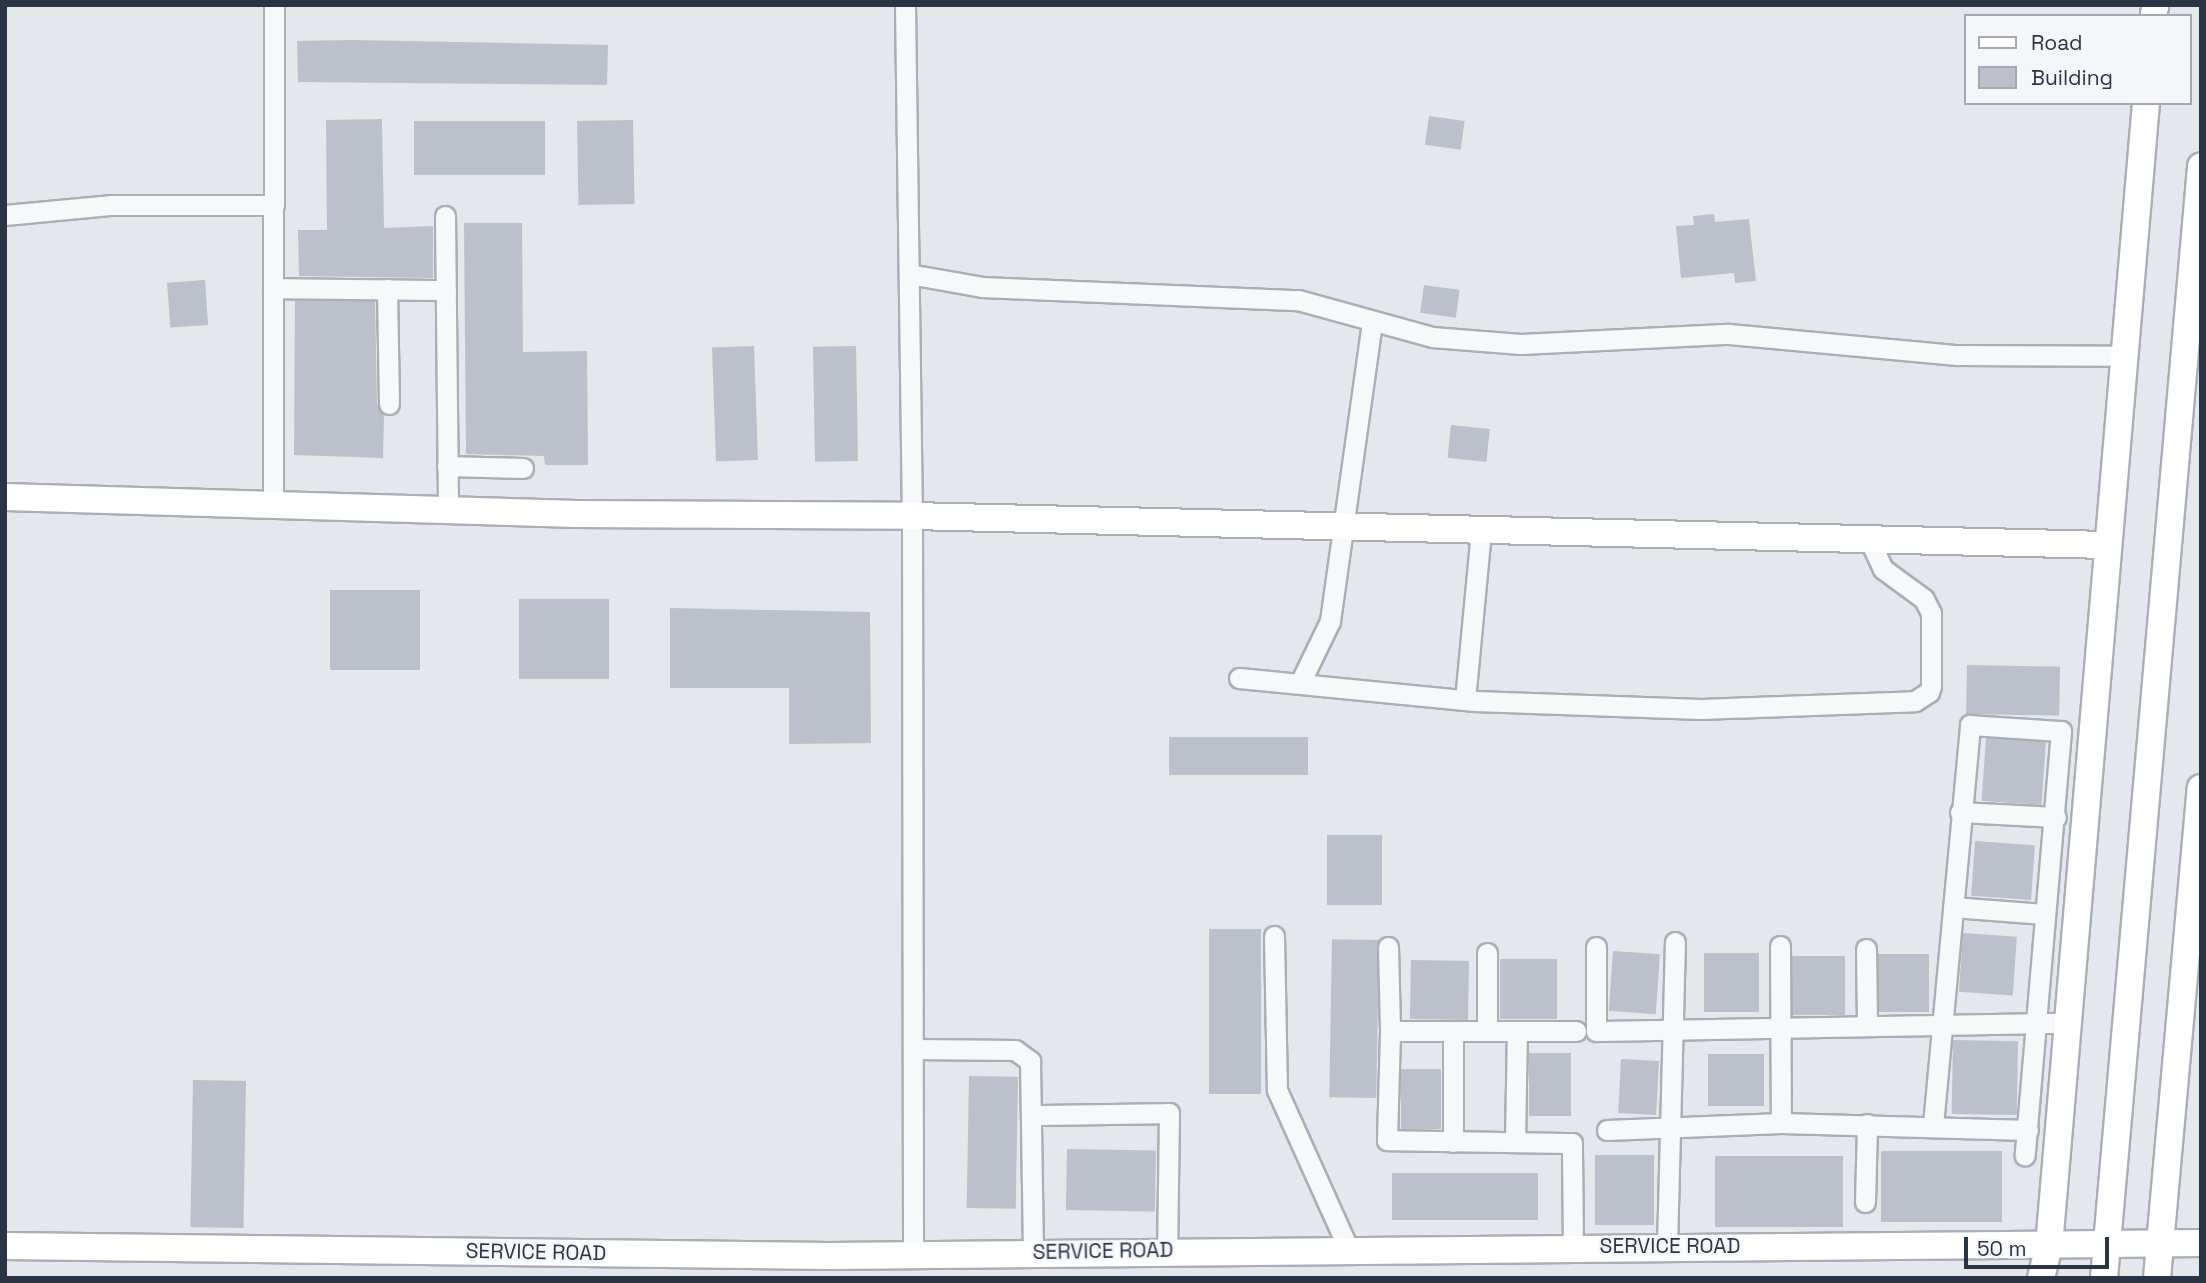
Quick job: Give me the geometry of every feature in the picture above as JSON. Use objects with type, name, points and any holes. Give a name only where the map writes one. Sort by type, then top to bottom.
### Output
[{"type":"street","points":[[273,504],[274,5]]},
{"type":"street","points":[[905,5],[912,516],[913,1254]]},
{"type":"street","points":[[2041,1278],[2049,1246],[2122,356],[2146,105]]},
{"type":"street","points":[[2104,1278],[2201,166]]},
{"type":"street","points":[[5,215],[110,205],[274,205]]},
{"type":"street","points":[[445,216],[448,509]]},
{"type":"street","points":[[909,274],[982,287],[1298,300],[1372,323],[1432,337],[1521,344],[1729,334],[1957,355],[2122,356]]},
{"type":"street","points":[[273,288],[446,290]]},
{"type":"street","points":[[387,289],[389,404]]},
{"type":"street","points":[[1300,683],[1330,621],[1372,323]]},
{"type":"street","points":[[447,466],[523,468]]},
{"type":"street","points":[[5,497],[2107,545]]},
{"type":"street","points":[[1465,700],[1481,531]]},
{"type":"street","points":[[1239,678],[1465,700],[1701,709],[1915,701],[1929,692],[1931,686],[1931,614],[1924,599],[1883,569],[1870,541]]},
{"type":"street","points":[[1934,1125],[1940,1024],[1970,725],[2061,731],[2056,817],[2036,1000],[2025,1155]]},
{"type":"street","points":[[2157,1278],[2158,1243],[2201,788]]},
{"type":"street","points":[[1960,812],[2056,817]]},
{"type":"street","points":[[1953,907],[2044,914]]},
{"type":"street","points":[[1274,936],[1277,1090],[1348,1248]]},
{"type":"street","points":[[1667,1246],[1676,1030],[1675,942]]},
{"type":"street","points":[[1780,946],[1781,1123]]},
{"type":"street","points":[[1388,947],[1390,1031],[1387,1140],[1572,1143],[1573,1246]]},
{"type":"street","points":[[1596,947],[1596,1031],[2035,1024],[2068,1011]]},
{"type":"street","points":[[1866,949],[1867,1025]]},
{"type":"street","points":[[1487,953],[1488,1031]]},
{"type":"street","points":[[2036,1000],[2068,1011]]},
{"type":"street","points":[[1390,1031],[1576,1031]]},
{"type":"street","points":[[1453,1031],[1453,1142]]},
{"type":"street","points":[[1515,1141],[1517,1031]]},
{"type":"street","points":[[913,1049],[1015,1050],[1023,1054],[1034,1070],[1032,1252]]},
{"type":"street","points":[[1033,1115],[1169,1113],[1167,1250]]},
{"type":"street","points":[[1607,1130],[1781,1123],[1934,1125],[2028,1130]]},
{"type":"street","points":[[1865,1202],[1867,1124]]},
{"type":"street","name":"SERVICE ROAD","points":[[5,1246],[913,1254],[1573,1246],[2049,1246],[2201,1242]]},
{"type":"building","points":[[297,41],[608,45],[607,85],[298,82]]},
{"type":"building","points":[[1429,116],[1465,121],[1461,150],[1425,145]]},
{"type":"building","points":[[382,119],[384,228],[433,226],[433,278],[299,276],[298,230],[327,230],[326,120]]},
{"type":"building","points":[[633,120],[634,204],[578,205],[577,121]]},
{"type":"building","points":[[414,121],[545,121],[545,175],[414,175]]},
{"type":"building","points":[[1714,214],[1715,222],[1749,219],[1756,281],[1735,283],[1734,273],[1681,278],[1676,226],[1694,225],[1693,216]]},
{"type":"building","points":[[464,223],[522,223],[523,352],[587,351],[588,465],[545,465],[544,456],[466,454]]},
{"type":"building","points":[[205,280],[208,325],[170,328],[167,283]]},
{"type":"building","points":[[1424,285],[1460,290],[1456,318],[1420,313]]},
{"type":"building","points":[[295,301],[375,301],[377,404],[384,416],[383,458],[294,455]]},
{"type":"building","points":[[754,346],[758,460],[716,461],[712,347]]},
{"type":"building","points":[[856,346],[858,461],[815,462],[813,347]]},
{"type":"building","points":[[1451,425],[1490,429],[1486,462],[1448,458]]},
{"type":"building","points":[[330,590],[420,590],[420,670],[330,670]]},
{"type":"building","points":[[519,599],[609,599],[609,679],[519,679]]},
{"type":"building","points":[[670,608],[870,612],[871,743],[789,744],[789,688],[670,688]]},
{"type":"building","points":[[1967,665],[2060,667],[2059,716],[1966,714]]},
{"type":"building","points":[[1169,737],[1308,737],[1308,775],[1169,775]]},
{"type":"building","points":[[1986,738],[2046,742],[2041,805],[1982,801]]},
{"type":"building","points":[[1327,835],[1382,835],[1382,905],[1327,905]]},
{"type":"building","points":[[1975,841],[2035,845],[2031,900],[1971,896]]},
{"type":"building","points":[[1209,929],[1261,929],[1261,1094],[1209,1094]]},
{"type":"building","points":[[1963,933],[2017,937],[2013,996],[1959,992]]},
{"type":"building","points":[[1332,939],[1379,940],[1376,1098],[1329,1097]]},
{"type":"building","points":[[1613,951],[1660,954],[1656,1014],[1609,1011]]},
{"type":"building","points":[[1704,953],[1759,953],[1759,1012],[1704,1012]]},
{"type":"building","points":[[1878,954],[1929,954],[1929,1012],[1878,1012]]},
{"type":"building","points":[[1792,956],[1845,956],[1845,1015],[1792,1015]]},
{"type":"building","points":[[1500,959],[1557,959],[1557,1019],[1500,1019]]},
{"type":"building","points":[[1411,960],[1469,961],[1468,1020],[1410,1019]]},
{"type":"building","points":[[1953,1040],[2018,1041],[2017,1115],[1952,1114]]},
{"type":"building","points":[[1529,1053],[1571,1053],[1571,1116],[1529,1116]]},
{"type":"building","points":[[1708,1054],[1764,1054],[1764,1106],[1708,1106]]},
{"type":"building","points":[[1621,1059],[1659,1061],[1656,1115],[1618,1113]]},
{"type":"building","points":[[1401,1069],[1441,1069],[1441,1129],[1401,1129]]},
{"type":"building","points":[[969,1076],[1018,1077],[1016,1209],[967,1208]]},
{"type":"building","points":[[193,1080],[246,1081],[243,1228],[190,1227]]},
{"type":"building","points":[[1067,1149],[1156,1151],[1155,1212],[1066,1210]]},
{"type":"building","points":[[1881,1151],[2002,1151],[2002,1222],[1881,1222]]},
{"type":"building","points":[[1595,1155],[1654,1155],[1654,1225],[1595,1225]]},
{"type":"building","points":[[1715,1156],[1843,1156],[1843,1227],[1715,1227]]},
{"type":"building","points":[[1392,1173],[1538,1173],[1538,1220],[1392,1220]]}]
